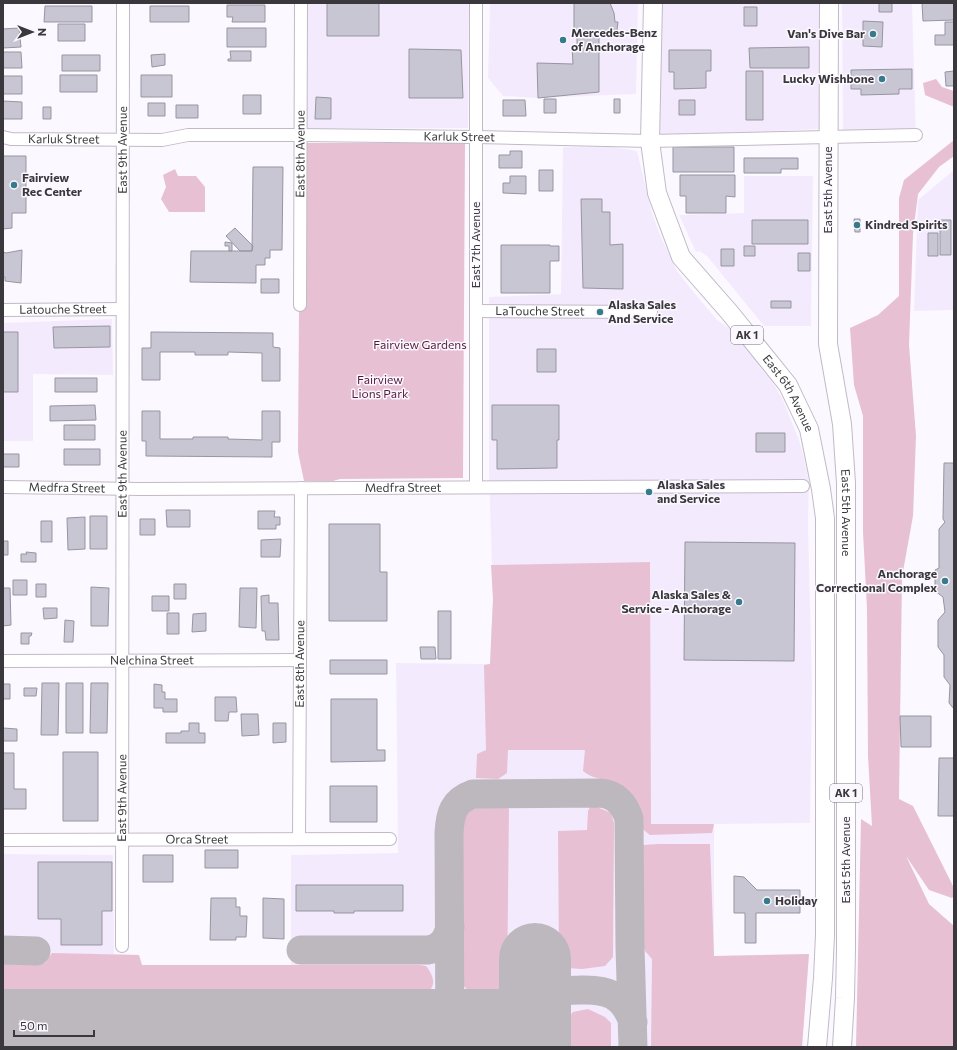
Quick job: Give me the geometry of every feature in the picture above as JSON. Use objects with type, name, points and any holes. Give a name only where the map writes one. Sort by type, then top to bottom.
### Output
[{"type":"highway","name":"East 6th Avenue","points":[[652,3],[650,141],[657,193],[681,257],[730,313],[788,385],[809,429],[825,518],[825,675]]},
{"type":"highway","name":"East 5th Avenue","points":[[829,3],[828,344],[842,424],[846,483],[846,956],[842,1047]]},
{"type":"highway","name":"East 5th Avenue","points":[[817,1047],[824,970],[825,935],[825,675]]},
{"type":"street","name":"East 9th Avenue","points":[[122,946],[123,3]]},
{"type":"street","name":"East 8th Avenue","points":[[300,305],[301,3]]},
{"type":"street","name":"East 7th Avenue","points":[[476,3],[476,487]]},
{"type":"street","name":"Karluk Street","points":[[3,137],[11,139],[162,140],[188,135],[301,135],[650,141],[916,135]]},
{"type":"street","name":"Latouche Street","points":[[3,310],[122,309]]},
{"type":"street","name":"LaTouche Street","points":[[476,311],[651,312]]},
{"type":"street","name":"Medfra Street","points":[[3,487],[122,489],[803,486]]},
{"type":"street","name":"East 8th Avenue","points":[[299,839],[301,488]]},
{"type":"street","name":"Nelchina Street","points":[[3,661],[300,660]]},
{"type":"street","name":"Orca Street","points":[[3,840],[390,839]]},
{"type":"shaded area","points":[[308,3],[469,3],[468,128],[307,129]]},
{"type":"shaded area","name":"Mercedes-Benz of Anchorage","points":[[490,3],[638,3],[636,94],[537,98],[503,96],[488,78]]},
{"type":"shaded area","points":[[661,3],[819,3],[819,129],[659,136]]},
{"type":"shaded area","points":[[842,3],[912,3],[916,135],[843,136]]},
{"type":"shaded area","points":[[563,147],[613,147],[637,151],[652,213],[660,235],[677,271],[717,320],[739,335],[762,370],[772,381],[783,400],[799,440],[804,458],[809,482],[808,523],[812,686],[810,823],[714,824],[714,956],[809,954],[802,1047],[3,1047],[3,854],[113,855],[114,954],[139,955],[142,965],[291,965],[291,855],[398,853],[396,663],[490,664],[493,599],[489,473],[489,297],[561,294]]},
{"type":"shaded area","points":[[954,170],[954,310],[914,311],[918,200]]},
{"type":"shaded area","points":[[744,176],[813,176],[811,326],[764,326],[707,256],[699,251],[696,252],[679,215],[744,213]]},
{"type":"shaded area","points":[[112,319],[113,375],[33,374],[33,441],[3,441],[3,323]]},
{"type":"green space","points":[[936,79],[942,87],[954,91],[954,107],[925,95],[923,83]]},
{"type":"green space","points":[[954,140],[954,156],[939,167],[918,194],[913,234],[909,345],[916,436],[913,516],[902,577],[899,799],[913,806],[954,888],[954,896],[952,898],[929,890],[906,856],[929,904],[954,926],[954,1047],[856,1047],[861,819],[872,826],[868,756],[867,609],[863,532],[863,416],[854,385],[850,328],[878,315],[899,296],[899,198],[904,180]]},
{"type":"green space","name":"Fairview Lions Park","points":[[305,143],[465,143],[463,478],[340,479],[333,481],[304,481],[298,452],[299,311],[307,302]]},
{"type":"green space","points":[[175,169],[178,176],[196,176],[205,187],[205,212],[169,212],[161,199],[166,187],[163,175]]},
{"type":"green space","points":[[650,562],[651,824],[714,824],[712,833],[650,835],[641,828],[634,800],[625,790],[612,782],[593,777],[583,771],[585,750],[508,750],[507,773],[498,779],[476,778],[477,754],[486,750],[484,665],[490,664],[493,599],[491,565]]},
{"type":"green space","points":[[503,805],[509,809],[507,989],[496,997],[486,998],[474,994],[463,985],[461,828],[464,820],[472,810],[482,807]]},
{"type":"green space","points":[[590,807],[597,807],[611,813],[614,823],[613,957],[605,966],[582,969],[567,968],[559,961],[558,831],[587,830],[588,811]]},
{"type":"green space","points":[[710,844],[714,956],[809,954],[802,1047],[651,1047],[652,959],[645,951],[642,941],[642,845]]},
{"type":"green space","points":[[52,953],[139,955],[142,965],[419,965],[426,966],[433,981],[430,990],[425,994],[412,999],[404,1000],[3,1000],[3,964],[45,963]]},
{"type":"green space","points":[[588,1009],[605,1017],[611,1023],[611,1047],[563,1047],[563,1024],[573,1012]]},
{"type":"building","points":[[327,3],[379,3],[379,36],[327,36]]},
{"type":"building","points":[[574,3],[610,3],[614,13],[615,22],[618,22],[617,30],[599,31],[599,92],[538,98],[537,63],[573,64],[572,46],[577,45],[577,30],[574,31]]},
{"type":"building","points":[[879,3],[892,3],[892,12],[879,12]]},
{"type":"building","points":[[922,3],[954,3],[954,20],[923,21]]},
{"type":"building","points":[[227,5],[265,5],[265,22],[232,22],[233,17],[227,17]]},
{"type":"building","points":[[45,6],[92,6],[92,22],[44,22]]},
{"type":"building","points":[[150,6],[189,6],[189,22],[150,22]]},
{"type":"building","points":[[744,7],[757,7],[757,26],[744,26]]},
{"type":"building","name":"Van's Dive Bar","points":[[863,21],[883,22],[882,47],[863,46]]},
{"type":"building","points":[[945,22],[954,22],[954,45],[935,45],[935,35],[945,35]]},
{"type":"building","points":[[58,24],[85,24],[85,41],[58,41]]},
{"type":"building","points":[[19,28],[21,47],[3,48],[3,29]]},
{"type":"building","points":[[227,28],[266,28],[266,47],[227,47]]},
{"type":"building","points":[[809,47],[809,68],[750,68],[749,48]]},
{"type":"building","points":[[409,49],[461,50],[463,98],[409,98]]},
{"type":"building","points":[[669,50],[711,50],[711,71],[706,71],[706,88],[674,89],[674,72],[669,72]]},
{"type":"building","points":[[230,51],[251,51],[251,61],[228,61],[228,59],[231,59]]},
{"type":"building","points":[[3,52],[21,52],[22,68],[3,68]]},
{"type":"building","points":[[165,54],[165,65],[152,67],[151,55]]},
{"type":"building","points":[[62,55],[100,55],[100,71],[62,71]]},
{"type":"building","name":"Lucky Wishbone","points":[[912,69],[912,89],[899,89],[899,94],[861,95],[861,89],[851,89],[851,70]]},
{"type":"building","points":[[746,71],[763,71],[763,120],[746,120]]},
{"type":"building","points":[[954,71],[954,86],[946,86],[945,72]]},
{"type":"building","points":[[60,75],[97,75],[97,92],[60,92]]},
{"type":"building","points":[[141,75],[172,75],[172,97],[141,97]]},
{"type":"building","points":[[3,76],[22,76],[22,94],[3,94]]},
{"type":"building","points":[[243,95],[261,95],[261,114],[243,114]]},
{"type":"building","points":[[316,97],[331,98],[331,119],[315,119]]},
{"type":"building","points":[[544,99],[556,99],[556,113],[544,113]]},
{"type":"building","points":[[614,99],[620,99],[620,113],[614,113]]},
{"type":"building","points":[[503,100],[525,100],[526,116],[503,116]]},
{"type":"building","points":[[679,100],[695,100],[695,115],[679,115]]},
{"type":"building","points":[[3,101],[22,102],[22,119],[3,119]]},
{"type":"building","points":[[148,103],[165,103],[165,116],[148,116]]},
{"type":"building","points":[[176,105],[198,105],[198,118],[176,118]]},
{"type":"building","points":[[43,107],[51,107],[51,119],[43,119]]},
{"type":"building","points":[[673,147],[734,147],[734,172],[673,172]]},
{"type":"building","points":[[510,151],[522,151],[522,168],[499,168],[499,155],[510,155]]},
{"type":"building","name":"Fairview Rec Center","points":[[3,156],[26,156],[26,213],[12,213],[12,228],[3,229]]},
{"type":"building","points":[[744,158],[798,158],[798,169],[781,169],[781,173],[744,173]]},
{"type":"building","points":[[253,167],[283,167],[282,250],[270,250],[270,258],[265,258],[265,265],[256,265],[256,283],[190,282],[191,251],[252,251]]},
{"type":"building","points":[[539,170],[553,170],[553,191],[539,191]]},
{"type":"building","points":[[680,175],[735,175],[735,197],[726,196],[726,213],[686,213],[686,196],[680,196]]},
{"type":"building","points":[[510,176],[526,176],[526,194],[503,193],[503,183],[510,183]]},
{"type":"building","points":[[581,199],[602,199],[602,212],[610,212],[610,245],[623,244],[623,289],[583,288]]},
{"type":"building","name":"Kindred Spirits","points":[[854,219],[860,219],[860,232],[855,232]]},
{"type":"building","points":[[752,220],[808,220],[808,244],[752,244]]},
{"type":"building","points":[[940,220],[951,220],[951,255],[940,255]]},
{"type":"building","points":[[235,228],[253,246],[252,251],[240,251],[226,236]]},
{"type":"building","points":[[928,233],[938,233],[938,256],[928,256]]},
{"type":"building","points":[[225,242],[232,243],[232,251],[229,251],[229,246],[225,246]]},
{"type":"building","points":[[501,245],[559,246],[559,261],[550,261],[550,293],[501,293]]},
{"type":"building","points":[[744,246],[755,246],[755,256],[744,256]]},
{"type":"building","points":[[721,249],[734,249],[734,266],[721,266]]},
{"type":"building","points":[[22,250],[21,283],[5,281],[5,277],[3,277],[3,252],[6,253]]},
{"type":"building","points":[[798,253],[810,253],[810,271],[798,271]]},
{"type":"building","points":[[261,279],[279,279],[279,293],[261,293]]},
{"type":"building","points":[[771,301],[791,301],[791,308],[771,308]]},
{"type":"building","points":[[110,326],[110,347],[54,348],[53,327]]},
{"type":"building","points":[[3,332],[18,332],[18,392],[3,392]]},
{"type":"building","points":[[151,332],[273,333],[273,347],[280,348],[280,381],[262,381],[262,353],[228,352],[228,355],[195,355],[195,352],[160,352],[160,380],[142,380],[142,348],[151,348]]},
{"type":"building","points":[[537,349],[556,349],[556,372],[537,372]]},
{"type":"building","points":[[55,378],[97,378],[97,392],[55,392]]},
{"type":"building","points":[[95,405],[96,420],[50,421],[50,406]]},
{"type":"building","points":[[492,405],[559,405],[557,468],[497,469],[497,440],[492,440]]},
{"type":"building","points":[[142,411],[160,411],[160,439],[228,437],[228,439],[262,440],[262,411],[280,411],[280,442],[272,442],[272,457],[146,456],[146,441],[142,441]]},
{"type":"building","points":[[64,425],[95,425],[95,440],[64,440]]},
{"type":"building","points":[[756,433],[785,433],[785,452],[756,452]]},
{"type":"building","points":[[64,449],[100,449],[100,465],[64,465]]},
{"type":"building","points":[[3,454],[19,454],[19,467],[3,467]]},
{"type":"building","name":"Anchorage Correctional Complex","points":[[944,463],[954,463],[954,709],[949,703],[950,685],[944,677],[944,655],[938,647],[938,620],[945,612],[943,597],[935,591],[935,570],[939,568],[939,529],[945,522],[943,519]]},
{"type":"building","points":[[166,510],[190,510],[190,527],[167,527]]},
{"type":"building","points":[[258,511],[275,511],[274,517],[280,517],[280,525],[276,525],[276,529],[258,529]]},
{"type":"building","points":[[90,516],[107,516],[107,549],[90,549]]},
{"type":"building","points":[[85,517],[85,549],[68,550],[67,518]]},
{"type":"building","points":[[140,519],[155,519],[155,535],[140,535]]},
{"type":"building","points":[[41,521],[52,521],[52,542],[41,542]]},
{"type":"building","points":[[329,524],[380,524],[380,572],[387,572],[387,621],[329,621]]},
{"type":"building","points":[[281,539],[280,557],[261,557],[261,540]]},
{"type":"building","points":[[3,541],[8,541],[8,555],[3,555]]},
{"type":"building","name":"Alaska Sales & Service - Anchorage","points":[[685,542],[795,543],[794,661],[684,660]]},
{"type":"building","points":[[26,552],[36,553],[36,562],[21,562],[21,554],[27,554]]},
{"type":"building","points":[[13,580],[27,580],[27,595],[13,595]]},
{"type":"building","points":[[36,584],[46,584],[46,597],[36,597]]},
{"type":"building","points":[[174,584],[186,584],[186,599],[174,599]]},
{"type":"building","points":[[91,587],[109,588],[108,626],[91,626]]},
{"type":"building","points":[[3,588],[10,588],[11,625],[3,626]]},
{"type":"building","points":[[240,588],[257,588],[256,628],[239,627]]},
{"type":"building","points":[[269,595],[269,603],[278,603],[279,640],[266,640],[265,631],[262,631],[261,596]]},
{"type":"building","points":[[152,596],[169,596],[169,611],[152,611]]},
{"type":"building","points":[[43,608],[57,608],[57,618],[44,619]]},
{"type":"building","points":[[438,611],[451,611],[451,659],[438,659]]},
{"type":"building","points":[[167,613],[179,613],[179,634],[167,634]]},
{"type":"building","points":[[206,613],[206,631],[192,632],[193,614]]},
{"type":"building","points":[[65,620],[74,621],[73,642],[64,642]]},
{"type":"building","points":[[21,633],[32,633],[31,636],[29,636],[29,644],[21,644]]},
{"type":"building","points":[[420,647],[435,647],[436,659],[421,659]]},
{"type":"building","points":[[330,660],[387,660],[387,674],[330,674]]},
{"type":"building","points":[[42,683],[59,683],[58,735],[41,735]]},
{"type":"building","points":[[66,683],[83,683],[83,733],[66,733]]},
{"type":"building","points":[[91,683],[108,683],[107,733],[90,733]]},
{"type":"building","points":[[3,684],[10,684],[10,699],[3,699]]},
{"type":"building","points":[[154,684],[162,685],[162,692],[165,692],[165,699],[177,699],[177,712],[163,712],[163,708],[154,708]]},
{"type":"building","points":[[24,688],[37,688],[36,696],[24,696]]},
{"type":"building","points":[[215,697],[236,697],[237,712],[229,712],[228,721],[215,721]]},
{"type":"building","points":[[331,699],[377,699],[377,750],[385,750],[385,761],[331,762]]},
{"type":"building","points":[[241,714],[258,714],[259,735],[242,736]]},
{"type":"building","points":[[900,716],[931,716],[931,747],[901,747]]},
{"type":"building","points":[[189,723],[199,723],[199,733],[205,733],[205,743],[166,743],[166,733],[181,733],[181,731],[189,731]]},
{"type":"building","points":[[273,723],[286,723],[286,742],[273,743]]},
{"type":"building","points":[[3,728],[17,729],[17,741],[3,741]]},
{"type":"building","points":[[63,752],[98,752],[98,821],[63,821]]},
{"type":"building","points":[[3,753],[14,753],[14,789],[26,789],[26,809],[3,809]]},
{"type":"building","points":[[939,758],[954,758],[954,816],[938,816]]},
{"type":"building","points":[[330,786],[377,786],[377,822],[330,822]]},
{"type":"building","points":[[205,850],[238,850],[238,868],[205,868]]},
{"type":"building","points":[[143,855],[173,855],[173,882],[143,882]]},
{"type":"building","points":[[38,862],[112,862],[112,911],[102,911],[102,945],[61,945],[61,919],[38,919]]},
{"type":"building","name":"Holiday","points":[[734,876],[744,877],[757,890],[800,890],[800,913],[756,913],[756,943],[745,943],[745,913],[734,913]]},
{"type":"building","points":[[296,885],[403,885],[403,911],[354,911],[354,913],[334,913],[334,911],[296,911]]},
{"type":"building","points":[[211,898],[236,898],[236,907],[240,907],[240,916],[247,916],[246,937],[236,937],[236,940],[210,940]]},
{"type":"building","points":[[263,898],[284,899],[284,939],[263,938]]},
{"type":"taxiway","points":[[450,1047],[449,833],[450,820],[454,809],[461,800],[473,794],[600,793],[611,796],[619,801],[625,809],[629,819],[630,947],[633,1047]]},
{"type":"taxiway","points":[[301,950],[428,950],[433,949],[443,943],[450,927]]},
{"type":"taxiway","points":[[3,950],[36,951]]},
{"type":"taxiway","points":[[535,1028],[542,1009],[548,1000],[559,993],[571,990],[590,990],[606,992],[613,995],[624,1005],[633,1022]]},
{"type":"taxiway","points":[[254,1025],[274,1032],[289,1047]]},
{"type":"runway","points":[[535,959],[535,1047]]},
{"type":"runway","points":[[3,1025],[496,1025]]},
{"type":"place","name":"Van's Dive Bar","points":[[873,34]]},
{"type":"place","name":"Mercedes-Benz of Anchorage","points":[[563,40]]},
{"type":"place","name":"Lucky Wishbone","points":[[882,79]]},
{"type":"place","name":"Fairview Rec Center","points":[[14,185]]},
{"type":"place","name":"Kindred Spirits","points":[[857,225]]},
{"type":"place","name":"Alaska Sales And Service","points":[[600,312]]},
{"type":"place","name":"Alaska Sales and Service","points":[[649,492]]},
{"type":"place","name":"Anchorage Correctional Complex","points":[[945,581]]},
{"type":"place","name":"Alaska Sales & Service - Anchorage","points":[[739,602]]},
{"type":"place","name":"Holiday","points":[[767,901]]},
{"type":"park label","name":"Fairview Gardens","points":[[420,345]]}]
